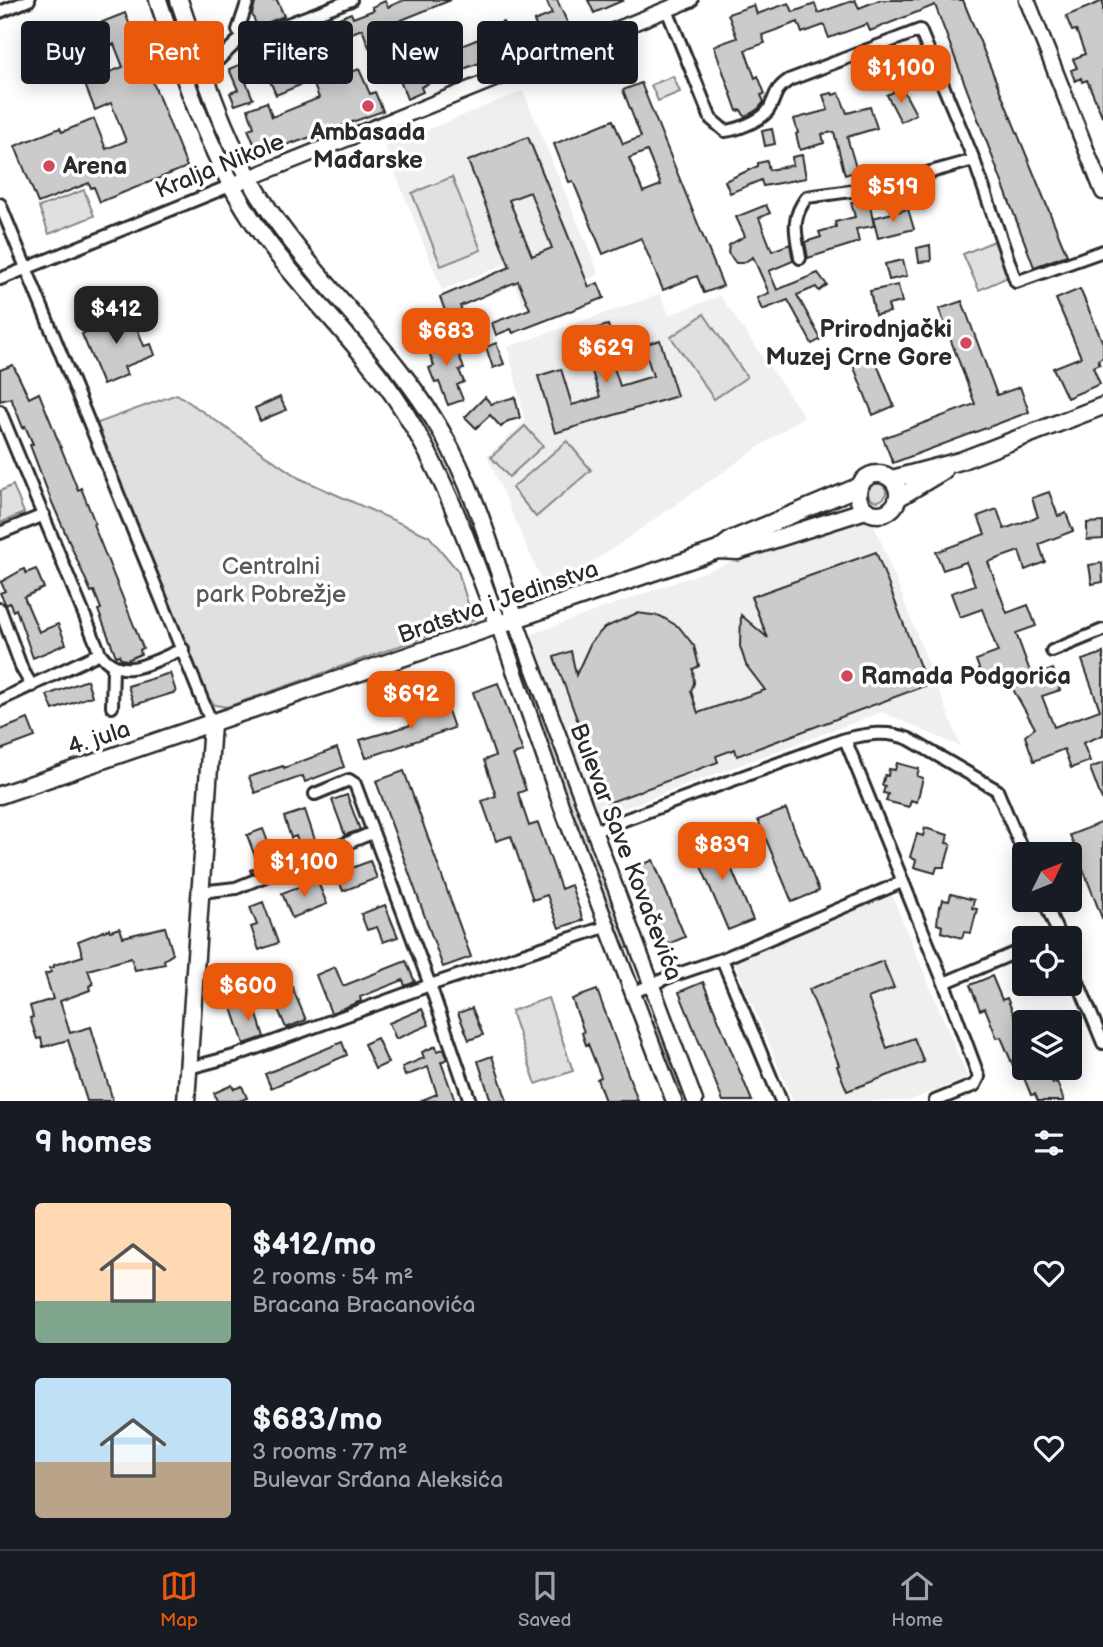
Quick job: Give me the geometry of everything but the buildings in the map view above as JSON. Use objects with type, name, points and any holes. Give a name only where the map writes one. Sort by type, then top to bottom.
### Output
[{"type":"main road","points":[[158,0],[196,112],[232,185],[261,233],[378,374],[423,441],[457,510],[498,624]]},
{"type":"main road","points":[[179,0],[186,21]]},
{"type":"main road","points":[[208,84],[224,127],[278,223],[395,362],[442,432],[475,503],[515,619]]},
{"type":"main road","points":[[892,479],[960,461],[1103,406]]},
{"type":"main road","points":[[898,498],[960,461]]},
{"type":"main road","points":[[879,473],[892,479],[898,498],[895,505],[885,513],[866,510],[858,500],[858,487],[862,481],[879,473]]},
{"type":"main road","name":"Bratstva i Jedinstva","points":[[714,552],[731,540],[858,487]]},
{"type":"main road","name":"Bratstva i Jedinstva","points":[[212,724],[714,552],[738,551],[866,510]]},
{"type":"main road","points":[[186,1101],[212,724]]},
{"type":"main road","name":"4. jula","points":[[0,794],[212,724]]},
{"type":"street","points":[[0,12],[29,0]]},
{"type":"street","points":[[240,21],[248,0]]},
{"type":"street","points":[[293,21],[351,0]]},
{"type":"street","points":[[1027,0],[1103,192]]},
{"type":"street","points":[[677,4],[711,119],[725,131],[733,131],[767,112],[776,91],[789,80],[920,30],[974,160],[1016,282],[1103,251]]},
{"type":"street","name":"Kralja Nikole","points":[[0,279],[677,4]]},
{"type":"street","points":[[224,57],[238,45]]},
{"type":"street","points":[[800,258],[795,220],[807,197],[873,188],[974,160]]},
{"type":"street","points":[[0,204],[212,724]]},
{"type":"street","points":[[0,411],[106,662],[122,670],[183,649]]},
{"type":"street","points":[[0,533],[44,516]]},
{"type":"street","points":[[0,609],[22,669],[32,686]]},
{"type":"street","name":"Bulevar Save Kovačevića","points":[[515,619],[695,1101]]},
{"type":"street","name":"Bulevar Save Kovačevića","points":[[498,624],[562,808],[674,1101]]},
{"type":"street","points":[[1052,651],[1103,630]]},
{"type":"street","points":[[0,700],[100,653]]},
{"type":"street","points":[[111,707],[113,667]]},
{"type":"street","points":[[594,831],[845,739],[866,734],[897,734],[934,752],[998,790],[1019,842]]},
{"type":"street","points":[[845,739],[979,1076],[975,1085],[935,1101]]},
{"type":"street","points":[[315,794],[352,781],[430,985],[470,1101]]},
{"type":"street","points":[[200,892],[236,888],[372,833]]},
{"type":"street","points":[[632,993],[722,959],[902,882]]},
{"type":"street","points":[[188,1068],[234,1056],[430,985],[608,926]]},
{"type":"street","points":[[944,983],[1012,954]]},
{"type":"street","points":[[722,959],[781,1101]]},
{"type":"street","points":[[1082,992],[1103,1043]]},
{"type":"shaded area","points":[[523,91],[599,274],[524,307],[506,264],[442,290],[385,147]]},
{"type":"shaded area","points":[[660,294],[669,315],[720,296],[804,416],[571,577],[541,579],[487,456],[525,422],[508,347]]},
{"type":"shaded area","name":"Ramada Podgorica","points":[[862,515],[872,519],[961,747],[882,712],[597,818],[532,634]]},
{"type":"shaded area","points":[[891,893],[968,1078],[908,1101],[793,1101],[734,961]]},
{"type":"green space","points":[[673,76],[680,92],[658,101],[651,85]]},
{"type":"green space","points":[[452,177],[481,250],[441,266],[412,193]]},
{"type":"green space","points":[[84,190],[94,216],[49,234],[39,207]]},
{"type":"green space","points":[[994,241],[1008,277],[979,290],[963,254]]},
{"type":"green space","points":[[704,314],[747,377],[714,399],[671,337]]},
{"type":"green space","name":"Centralni park Pobrežje","points":[[177,394],[299,478],[429,536],[458,571],[473,620],[227,707],[215,705],[204,694],[95,424]]},
{"type":"green space","points":[[525,426],[543,446],[509,477],[491,457]]},
{"type":"green space","points":[[567,441],[591,470],[536,517],[512,488]]},
{"type":"green space","points":[[873,483],[881,483],[886,492],[884,499],[873,501],[868,496],[868,488]]},
{"type":"green space","points":[[13,485],[24,513],[0,523],[0,491]]},
{"type":"green space","points":[[543,711],[630,947],[623,949],[537,720]]},
{"type":"green space","points":[[548,998],[573,1071],[536,1084],[511,1011]]},
{"type":"green space","points":[[658,1021],[688,1101],[679,1101],[651,1024]]},
{"type":"place","name":"Ambasada Mađarske","points":[[368,106]]},
{"type":"place","name":"Arena","points":[[49,166]]},
{"type":"place","name":"Prirodnjački Muzej Crne Gore","points":[[966,343]]},
{"type":"place","name":"Ramada Podgorica","points":[[847,676]]}]
